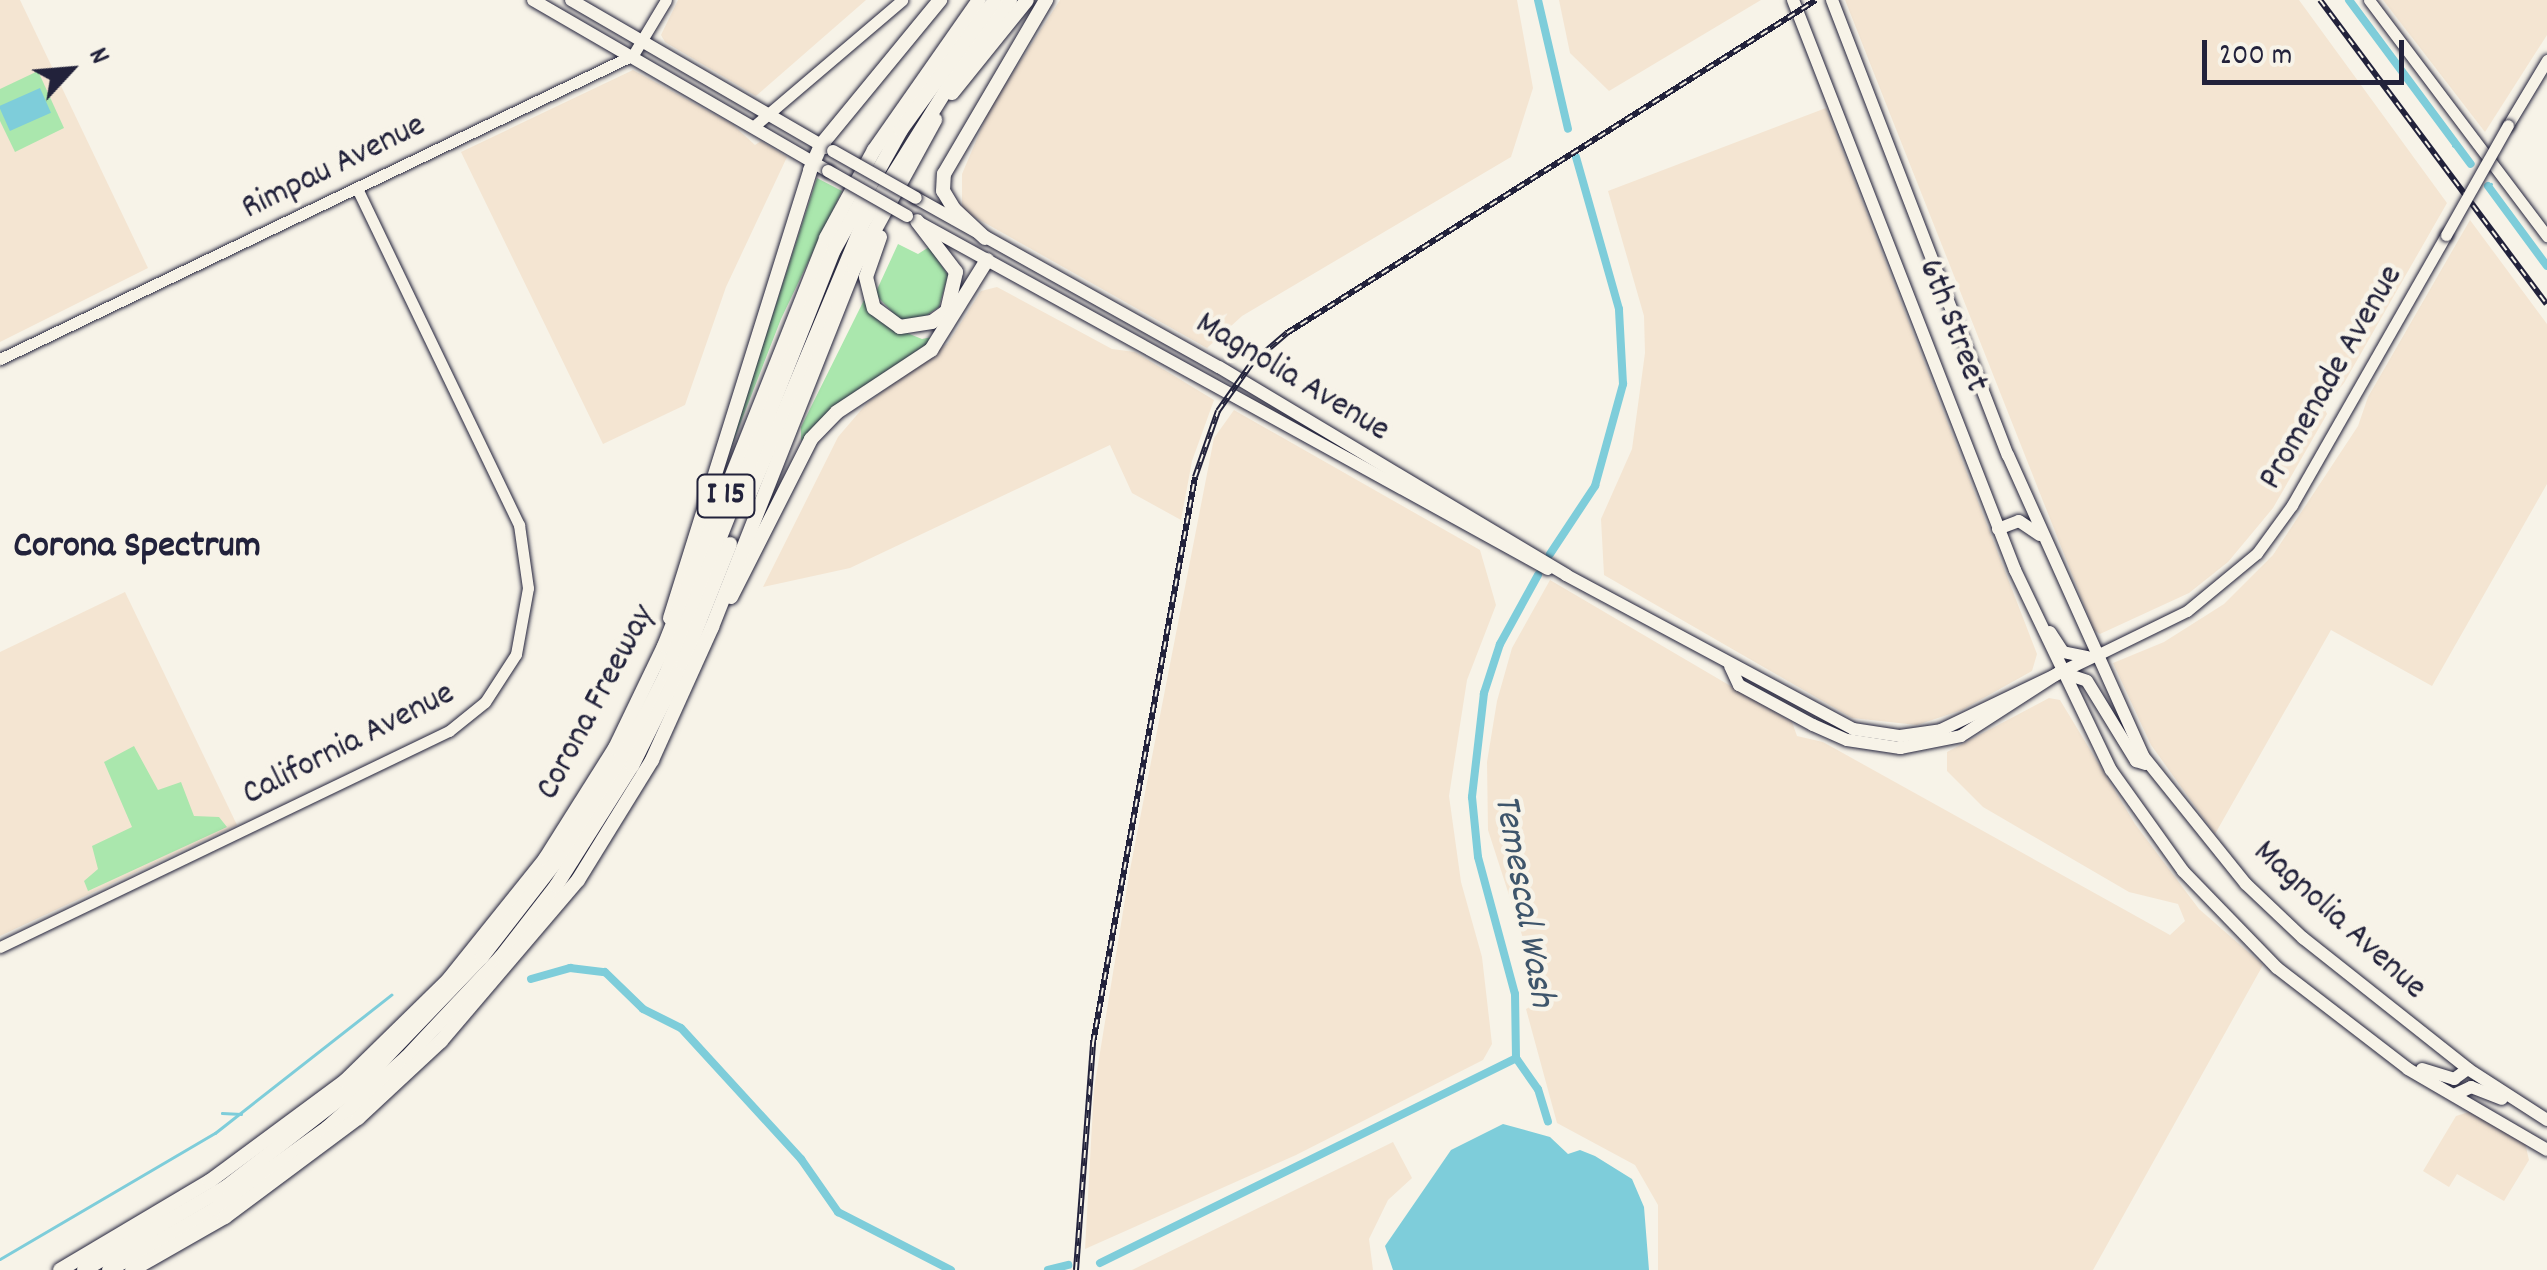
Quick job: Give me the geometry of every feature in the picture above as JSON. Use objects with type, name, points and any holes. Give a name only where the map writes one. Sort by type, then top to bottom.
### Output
[{"type":"highway","points":[[664,646],[715,463],[814,162],[940,0]]},
{"type":"highway","name":"Corona Freeway","points":[[60,1270],[239,1162],[345,1081],[439,990],[513,901],[614,748],[664,646],[826,238],[874,150],[979,0]]},
{"type":"highway","points":[[84,1270],[226,1187],[362,1082],[482,956],[568,846],[630,746],[675,652],[840,237],[901,130],[995,0]]},
{"type":"highway","points":[[358,1118],[556,886],[632,766],[703,616],[841,268],[906,149],[1010,0]]},
{"type":"highway","name":"Corona Freeway","points":[[132,1270],[225,1217],[358,1118],[441,1041],[567,894],[652,760],[712,627],[828,329],[917,151],[950,96],[1027,0]]},
{"type":"highway","points":[[985,238],[954,209],[943,191],[944,174],[1046,0]]},
{"type":"highway","points":[[912,219],[947,254],[956,292],[948,311],[932,322],[900,327],[874,308],[866,277],[917,151]]},
{"type":"highway","points":[[712,627],[811,439],[837,412],[931,350],[987,260]]},
{"type":"highway","points":[[513,901],[568,846]]},
{"type":"highway","points":[[110,1270],[260,1178],[407,1058]]},
{"type":"highway","points":[[76,1270],[114,1238]]},
{"type":"main road","name":"Magnolia Avenue","points":[[533,0],[912,219],[1730,666],[1853,729],[1900,736],[1941,730],[2094,656],[2150,766],[2278,916],[2468,1068],[2544,1118]]},
{"type":"main road","name":"Magnolia Avenue","points":[[571,0],[1526,554]]},
{"type":"main road","name":"Rimpau Avenue","points":[[0,359],[634,55],[646,42],[666,0]]},
{"type":"main road","points":[[754,128],[902,0]]},
{"type":"main road","name":"6th Street","points":[[1793,0],[1998,529],[2060,672]]},
{"type":"main road","name":"6th Street","points":[[1830,0],[2094,656]]},
{"type":"main road","points":[[2369,0],[2547,236]]},
{"type":"main road","name":"Promenade Avenue","points":[[2094,656],[2188,612],[2256,554],[2292,505],[2547,60]]},
{"type":"main road","name":"California Avenue","points":[[0,947],[444,734],[485,702],[508,670],[522,636],[528,588],[518,526],[356,189]]},
{"type":"main road","points":[[985,238],[987,260]]},
{"type":"main road","points":[[1998,529],[2019,520],[2045,540]]},
{"type":"main road","points":[[2015,570],[2063,652],[2094,656]]},
{"type":"main road","name":"Magnolia Avenue","points":[[1730,666],[1740,684],[1813,725],[1882,748],[1944,743],[1996,718],[2060,672]]},
{"type":"main road","name":"Magnolia Avenue","points":[[2060,672],[2092,738],[2159,840],[2212,904],[2277,968],[2388,1055],[2547,1150]]},
{"type":"main road","points":[[2060,672],[2087,681],[2136,761],[2150,766]]},
{"type":"main road","points":[[1996,718],[2057,690],[2092,738]]},
{"type":"main road","points":[[2388,1055],[2446,1078],[2468,1068]]},
{"type":"main road","points":[[2454,1094],[2472,1088],[2544,1118]]},
{"type":"shaded area","points":[[0,0],[20,0],[148,268],[0,342]]},
{"type":"shaded area","points":[[678,0],[866,0],[756,96],[665,42],[661,35]]},
{"type":"shaded area","points":[[1060,0],[1517,0],[1533,88],[1511,157],[1242,316],[1207,348],[962,210],[962,174],[990,108]]},
{"type":"shaded area","points":[[1559,0],[1761,0],[1609,91],[1570,53]]},
{"type":"shaded area","points":[[1845,0],[2299,0],[2447,203],[2344,383],[2324,407],[2327,414],[2273,508],[2228,562],[2189,593],[2100,634],[2094,630]]},
{"type":"shaded area","points":[[2383,0],[2547,0],[2547,35],[2485,132]]},
{"type":"shaded area","points":[[633,70],[732,124],[755,145],[761,141],[787,157],[726,287],[685,405],[603,444],[461,152]]},
{"type":"shaded area","points":[[1826,108],[2037,654],[2032,671],[1962,710],[1917,725],[1852,718],[1604,575],[1601,519],[1632,449],[1645,353],[1644,316],[1608,191]]},
{"type":"shaded area","points":[[2470,220],[2547,324],[2547,484],[2432,686],[2331,630],[2215,834],[2151,745],[2113,663],[2164,642],[2224,604],[2273,555],[2358,426],[2368,397]]},
{"type":"shaded area","points":[[997,287],[1112,349],[1135,352],[1214,400],[1192,461],[1181,520],[1132,493],[1110,445],[850,568],[763,587],[838,437],[867,403],[948,343],[981,291]]},
{"type":"shaded area","points":[[1234,410],[1480,550],[1496,605],[1467,680],[1449,796],[1461,882],[1482,957],[1492,1044],[1483,1060],[1296,1155],[1085,1249],[1094,1089],[1129,875],[1214,438]]},
{"type":"shaded area","points":[[1550,580],[1792,722],[1797,736],[1823,742],[2170,935],[2185,921],[2178,904],[2129,892],[1983,807],[1947,771],[1947,752],[2049,698],[2060,700],[2135,824],[2199,909],[2263,965],[2093,1270],[1658,1270],[1658,1205],[1635,1165],[1557,1123],[1526,1009],[1554,994],[1531,963],[1488,830],[1487,762],[1497,701],[1512,648]]},
{"type":"shaded area","points":[[125,592],[237,825],[0,936],[0,652]]},
{"type":"shaded area","points":[[2469,1112],[2525,1143],[2529,1160],[2504,1201],[2457,1174],[2449,1187],[2423,1171],[2456,1116]]},
{"type":"shaded area","points":[[1393,1142],[1412,1178],[1388,1200],[1369,1239],[1373,1270],[1132,1270]]},
{"type":"green space","points":[[38,71],[64,128],[15,152],[0,121],[0,89]]},
{"type":"green space","points":[[817,178],[842,191],[781,319],[723,468]]},
{"type":"green space","points":[[898,244],[918,254],[929,247],[948,275],[939,307],[921,319],[899,319],[875,294]]},
{"type":"green space","points":[[864,300],[885,324],[922,339],[937,336],[801,441],[801,427]]},
{"type":"green space","points":[[134,746],[158,790],[181,782],[194,816],[219,817],[227,827],[88,891],[84,881],[98,869],[92,846],[132,827],[104,762]]},
{"type":"water","points":[[40,88],[51,113],[10,131],[0,106]]},
{"type":"water","points":[[1503,1124],[1550,1137],[1568,1154],[1580,1150],[1595,1156],[1632,1179],[1644,1207],[1649,1270],[1393,1270],[1385,1246],[1451,1150]]},
{"type":"waterway","name":"Temescal Wash","points":[[1538,0],[1568,129]]},
{"type":"waterway","points":[[2349,0],[2471,164]]},
{"type":"waterway","points":[[2453,146],[2455,142]]},
{"type":"waterway","name":"Temescal Wash","points":[[1550,554],[1595,486],[1623,384],[1619,309],[1576,157]]},
{"type":"waterway","points":[[2488,187],[2491,184]]},
{"type":"waterway","points":[[2488,186],[2547,266]]},
{"type":"waterway","name":"Temescal Wash","points":[[1538,575],[1500,644],[1484,693],[1472,797],[1478,857],[1515,994],[1516,1058],[1538,1089],[1548,1121]]},
{"type":"waterway","points":[[531,979],[570,968],[605,972],[643,1009],[681,1028],[801,1159],[838,1212],[951,1270]]},
{"type":"waterway","points":[[0,1259],[215,1133],[391,995]]},
{"type":"waterway","points":[[1100,1263],[1516,1058]]},
{"type":"waterway","points":[[222,1113],[241,1114]]},
{"type":"waterway","points":[[1048,1270],[1068,1265]]},
{"type":"railway","points":[[1076,1270],[1093,1043],[1195,477],[1218,411],[1252,363],[1287,333],[1816,0]]},
{"type":"railway","points":[[2320,0],[2547,304]]},
{"type":"district","name":"Corona Spectrum","points":[[137,548]]}]
